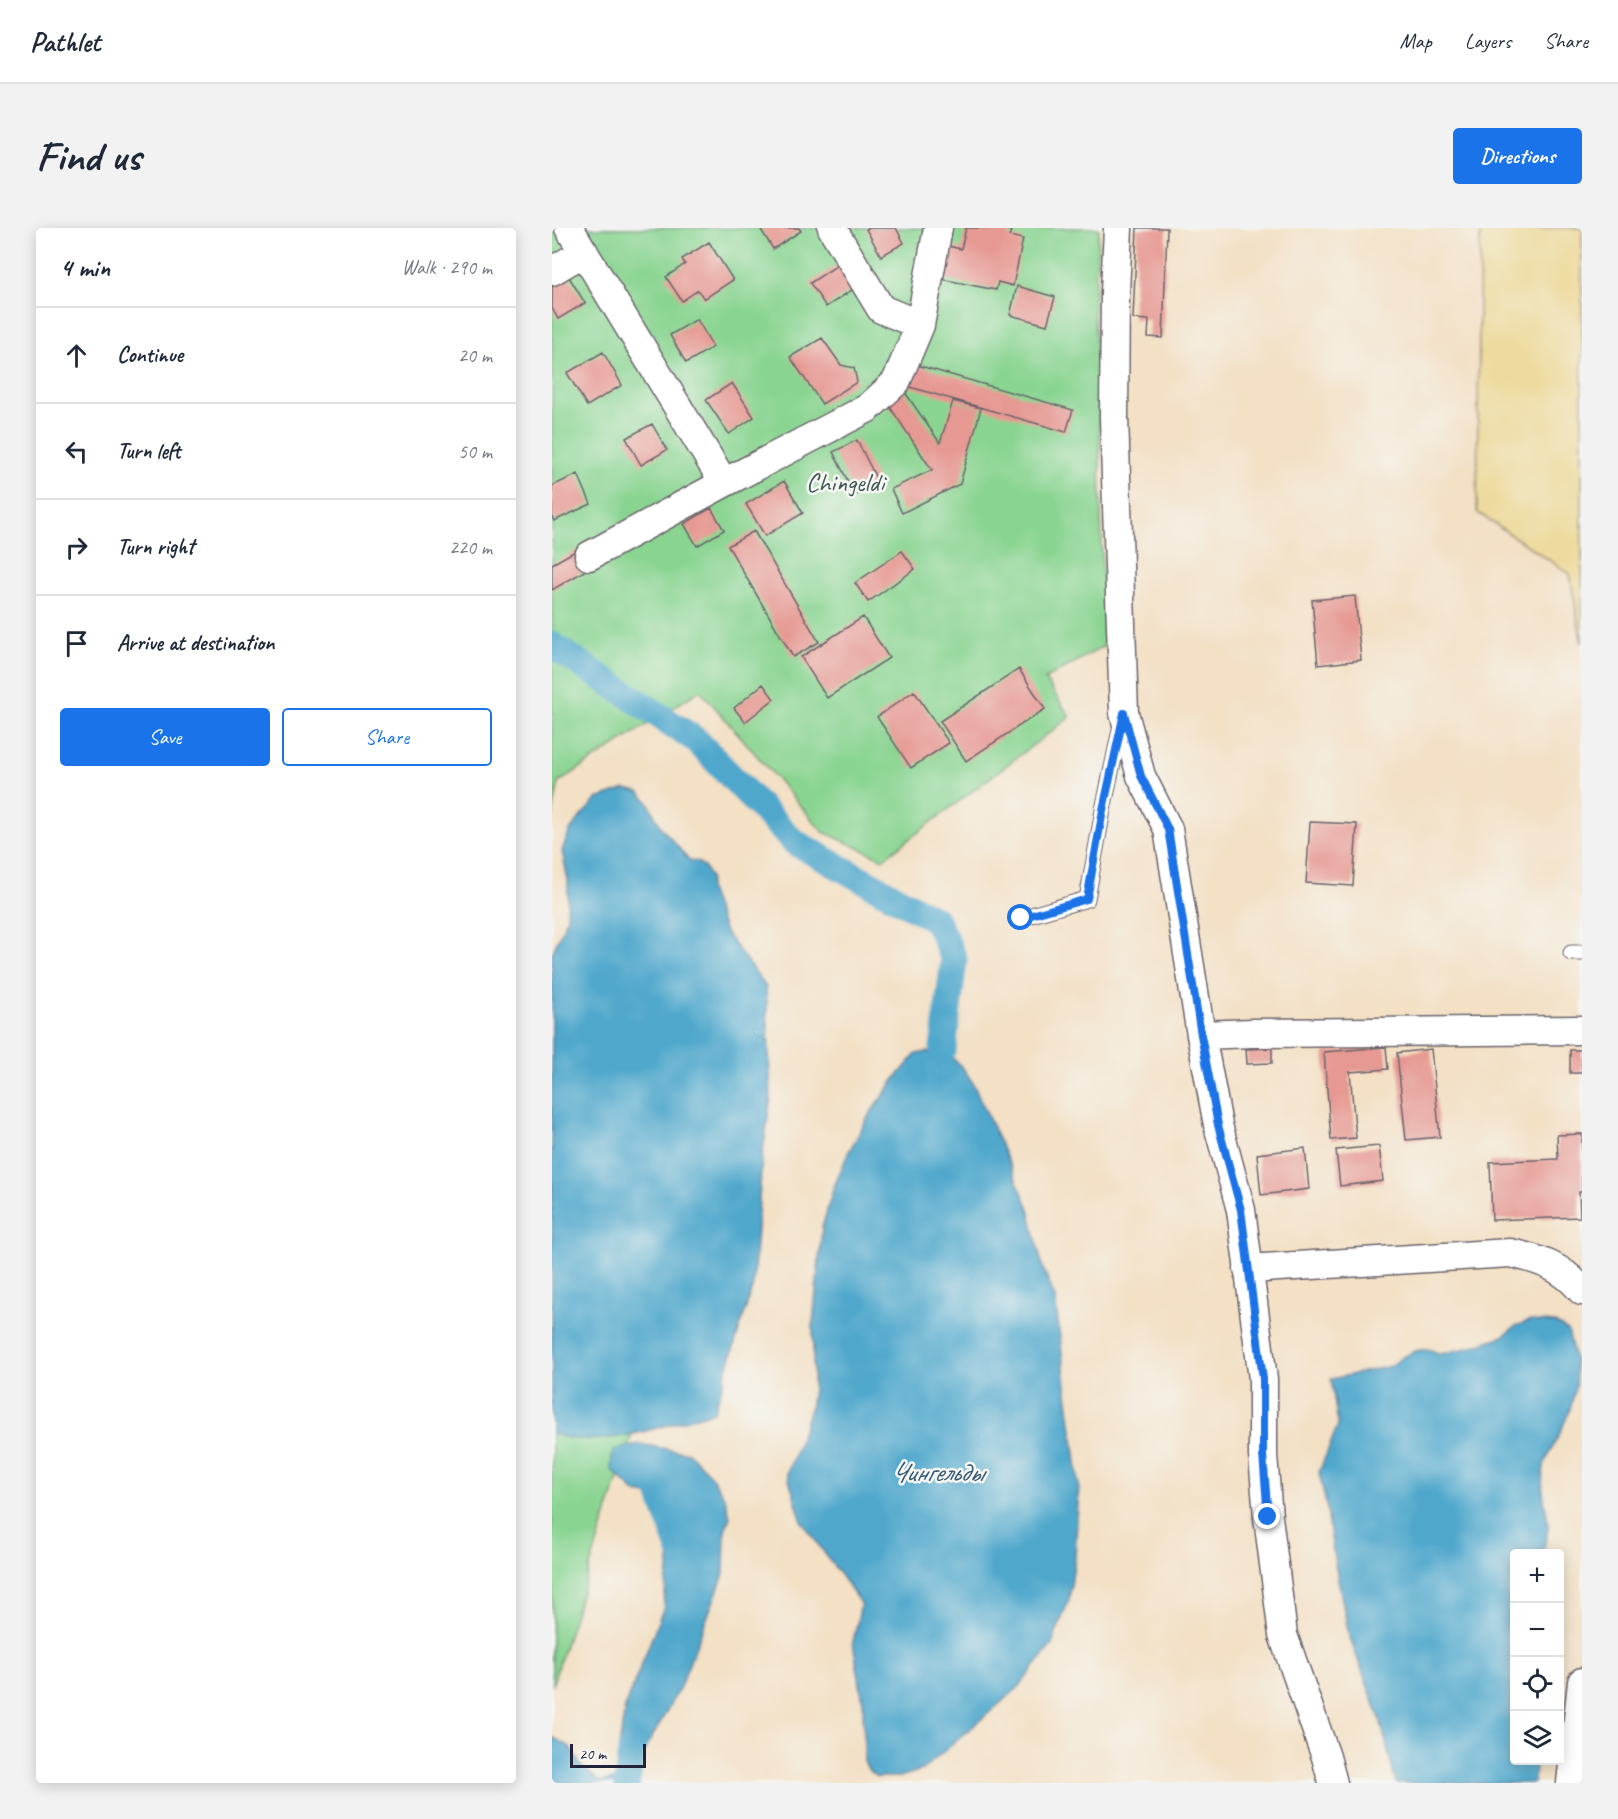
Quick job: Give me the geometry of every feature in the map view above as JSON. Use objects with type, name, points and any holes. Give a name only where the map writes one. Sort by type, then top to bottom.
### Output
[{"type":"street","points":[[569,228],[724,483]]},
{"type":"street","points":[[832,228],[881,309],[920,325]]},
{"type":"street","points":[[590,556],[868,408],[896,382],[920,325],[938,228]]},
{"type":"street","points":[[1118,228],[1114,292],[1114,417],[1124,713],[1141,776],[1168,829],[1218,1125],[1241,1210],[1263,1379],[1263,1455],[1268,1517],[1283,1635],[1326,1757],[1332,1783]]},
{"type":"street","points":[[552,271],[584,252]]},
{"type":"street","points":[[1201,1035],[1582,1030]]},
{"type":"street","points":[[1248,1269],[1510,1253],[1533,1258],[1555,1267],[1573,1280],[1582,1291]]},
{"type":"street","points":[[1571,1783],[1582,1682]]},
{"type":"lane","points":[[1021,918],[1087,899],[1124,713]]},
{"type":"green space","name":"Chingeldi","points":[[552,228],[1099,228],[1094,308],[1099,411],[1104,646],[1045,679],[1070,717],[883,859],[823,832],[700,690],[559,782],[552,818]]},
{"type":"green space","points":[[552,1433],[582,1439],[602,1439],[632,1434],[552,1686]]},
{"type":"sand","points":[[1480,228],[1582,228],[1582,645],[1570,574],[1477,512]]},
{"type":"water","points":[[625,789],[639,792],[648,802],[661,827],[689,860],[698,862],[705,868],[710,878],[709,890],[725,932],[766,987],[771,1097],[762,1158],[753,1285],[714,1412],[612,1438],[571,1438],[552,1433],[552,954],[567,918],[568,880],[562,851],[569,832],[597,799]]},
{"type":"water","name":"Чингельды","points":[[943,1049],[963,1068],[973,1083],[1029,1208],[1042,1265],[1055,1298],[1079,1485],[1075,1557],[1069,1600],[1051,1646],[1018,1688],[922,1770],[900,1777],[877,1777],[869,1771],[864,1761],[863,1703],[853,1642],[861,1604],[802,1522],[787,1473],[810,1409],[813,1388],[813,1324],[822,1228],[833,1189],[849,1151],[870,1114],[895,1079],[916,1054]]},
{"type":"water","points":[[1529,1321],[1555,1323],[1568,1331],[1576,1371],[1571,1406],[1544,1467],[1543,1489],[1548,1526],[1544,1549],[1510,1549],[1510,1765],[1535,1765],[1534,1783],[1396,1783],[1380,1719],[1349,1636],[1319,1472],[1338,1425],[1331,1379],[1391,1366],[1415,1351],[1428,1349],[1441,1354],[1471,1347],[1503,1336],[1516,1326]]},
{"type":"water","points":[[640,1444],[689,1453],[711,1476],[725,1498],[730,1517],[725,1530],[724,1574],[680,1687],[634,1764],[621,1759],[619,1747],[625,1707],[663,1609],[677,1500],[636,1493],[611,1469],[613,1450]]},
{"type":"water","points":[[554,1738],[569,1746],[581,1766],[599,1781],[622,1779],[624,1783],[552,1783],[552,1742]]},
{"type":"building","points":[[760,228],[799,228],[801,231],[773,249]]},
{"type":"building","points":[[896,228],[904,243],[881,256],[866,229]]},
{"type":"building","points":[[966,228],[1003,228],[1011,231],[1009,236],[1023,239],[1013,286],[998,282],[996,290],[941,279],[948,246],[961,249]]},
{"type":"building","points":[[1137,228],[1167,228],[1163,338],[1148,337],[1149,320],[1133,319]]},
{"type":"building","points":[[709,242],[733,280],[704,299],[698,290],[682,301],[666,277],[685,264],[682,259]]},
{"type":"building","points":[[842,262],[858,286],[826,307],[810,283]]},
{"type":"building","points":[[569,277],[585,303],[558,319],[552,308],[552,287]]},
{"type":"building","points":[[1017,286],[1055,297],[1047,325],[1010,315]]},
{"type":"building","points":[[697,319],[713,347],[686,363],[670,335]]},
{"type":"building","points":[[822,338],[841,365],[854,368],[857,382],[822,404],[790,357]]},
{"type":"building","points":[[603,352],[622,385],[587,406],[567,373]]},
{"type":"building","points":[[910,363],[1073,410],[1066,432],[903,385]]},
{"type":"building","points":[[732,383],[754,417],[729,434],[706,400]]},
{"type":"building","points":[[902,388],[940,443],[953,401],[981,408],[960,484],[902,513],[891,489],[932,470],[886,401]]},
{"type":"building","points":[[652,424],[667,450],[641,465],[626,438]]},
{"type":"building","points":[[857,440],[879,484],[855,495],[833,452]]},
{"type":"building","points":[[578,474],[591,504],[554,521],[552,486]]},
{"type":"building","points":[[784,481],[803,513],[765,536],[746,504]]},
{"type":"building","points":[[711,508],[724,530],[697,546],[684,524]]},
{"type":"building","points":[[754,531],[819,642],[793,657],[728,546]]},
{"type":"building","points":[[577,550],[588,569],[552,590],[552,564]]},
{"type":"building","points":[[902,551],[915,569],[868,602],[855,583]]},
{"type":"building","points":[[1355,596],[1361,660],[1318,665],[1312,600]]},
{"type":"building","points":[[863,617],[889,658],[827,698],[801,657]]},
{"type":"building","points":[[1019,669],[1045,709],[966,761],[940,721]]},
{"type":"building","points":[[763,684],[774,699],[745,722],[734,708]]},
{"type":"building","points":[[914,691],[949,743],[911,768],[877,717]]},
{"type":"building","points":[[1310,822],[1357,824],[1353,886],[1306,883]]},
{"type":"building","points":[[1386,1047],[1388,1069],[1350,1072],[1356,1138],[1331,1140],[1324,1052]]},
{"type":"building","points":[[1272,1048],[1272,1063],[1247,1064],[1246,1049]]},
{"type":"building","points":[[1431,1049],[1440,1137],[1406,1140],[1397,1053]]},
{"type":"building","points":[[1570,1050],[1582,1050],[1582,1073],[1570,1073]]},
{"type":"building","points":[[1582,1134],[1580,1217],[1492,1220],[1490,1162],[1558,1159],[1557,1135]]},
{"type":"building","points":[[1379,1146],[1383,1181],[1340,1186],[1336,1150]]},
{"type":"building","points":[[1305,1148],[1309,1189],[1261,1195],[1257,1154]]},
{"type":"waterway","points":[[552,645],[696,740],[794,842],[936,920],[954,959],[943,1049]]},
{"type":"waterway","points":[[650,1464],[685,1563]]},
{"type":"waterway","points":[[627,1783],[631,1752],[640,1727]]},
{"type":"route","points":[[1021,918],[1087,899],[1124,713],[1141,776],[1168,829],[1218,1125],[1241,1210],[1263,1379],[1263,1455],[1268,1517]]}]
